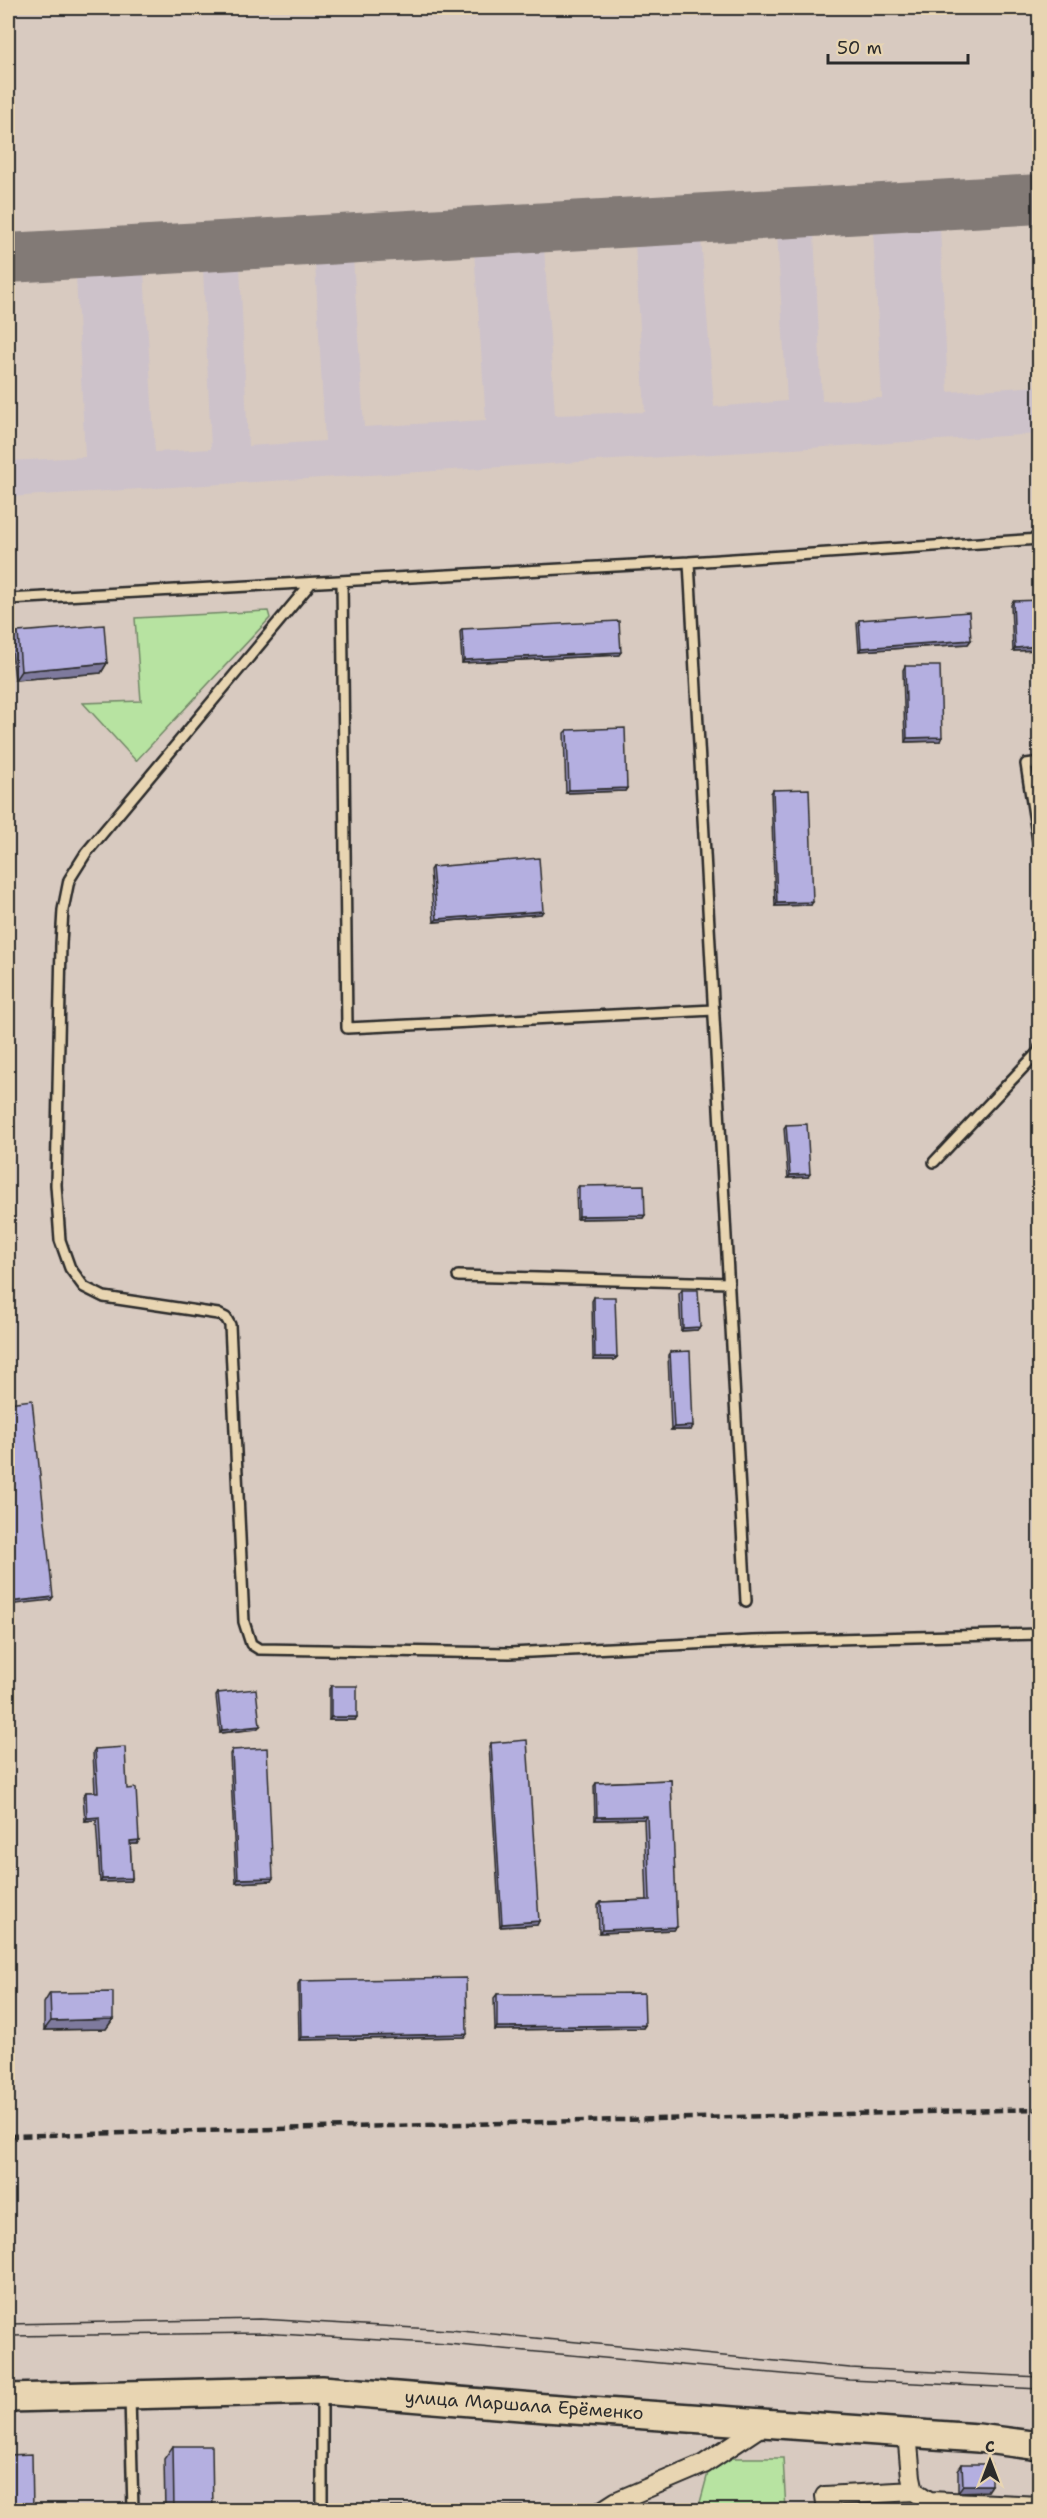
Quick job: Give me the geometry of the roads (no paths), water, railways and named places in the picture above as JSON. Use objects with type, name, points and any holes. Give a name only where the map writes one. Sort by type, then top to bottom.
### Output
[{"type":"main road","name":"улица Маршала Ерёменко","points":[[8,2398],[322,2390],[978,2438],[1040,2446]]},
{"type":"street","points":[[603,2511],[617,2501],[704,2464],[766,2423]]},
{"type":"street","points":[[907,2433],[914,2491]]},
{"type":"street","points":[[827,2511],[825,2496],[914,2491],[929,2501],[1033,2508]]},
{"type":"lane","points":[[8,599],[689,562],[1040,539]]},
{"type":"lane","points":[[689,562],[747,1600]]},
{"type":"lane","points":[[342,581],[346,1028],[714,1010]]},
{"type":"lane","points":[[311,583],[86,853],[69,880],[63,910],[56,1185],[60,1240],[70,1268],[84,1287],[104,1297],[218,1314],[226,1318],[230,1325],[244,1622],[251,1644],[259,1649],[510,1653],[752,1641],[1040,1634]]},
{"type":"lane","points":[[1040,762],[1026,764],[1040,854]]},
{"type":"lane","points":[[934,1162],[1039,1051],[1040,1047]]},
{"type":"lane","points":[[458,1276],[729,1283]]},
{"type":"lane","points":[[322,2390],[322,2511]]},
{"type":"lane","points":[[130,2394],[133,2511]]},
{"type":"tram line","points":[[8,2324],[260,2319],[450,2330],[850,2368],[1040,2377]]},
{"type":"tram line","points":[[8,2336],[262,2333],[447,2344],[850,2380],[1040,2389]]},
{"type":"railway","points":[[8,2136],[1040,2109]]}]
